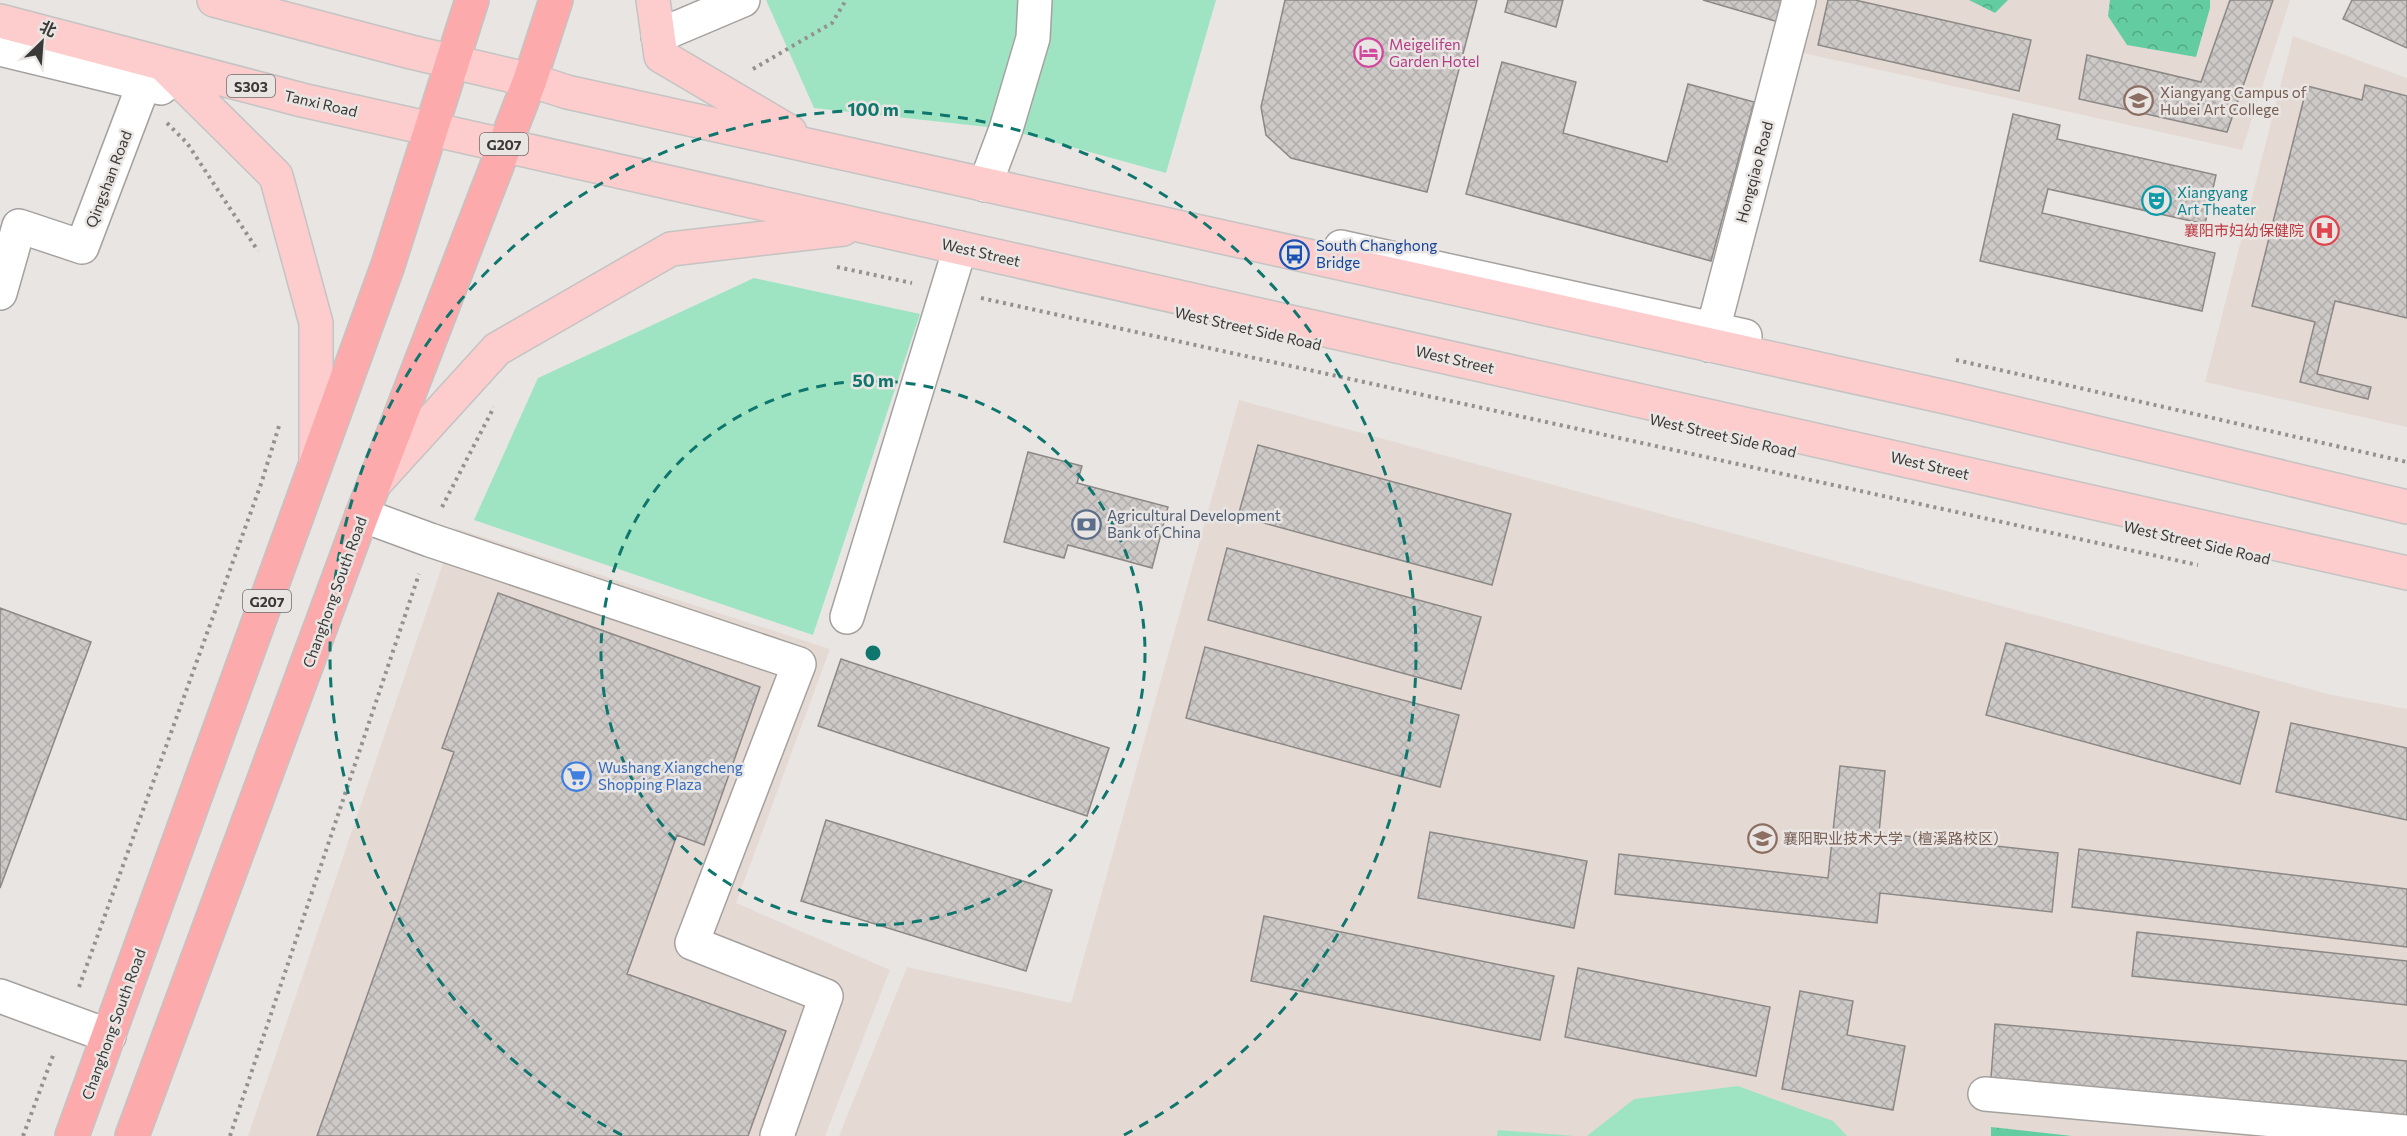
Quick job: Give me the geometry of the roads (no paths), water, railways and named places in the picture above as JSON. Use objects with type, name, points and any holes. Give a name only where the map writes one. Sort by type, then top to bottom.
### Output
[{"type":"highway","name":"G207","points":[[451,62],[472,0]]},
{"type":"highway","name":"Changhong South Road","points":[[132,1136],[374,483],[530,80],[556,0]]},
{"type":"highway","name":"Changhong South Road","points":[[72,1136],[388,265],[451,62]]},
{"type":"main road","points":[[214,0],[451,62],[530,80],[567,92],[1078,205],[1711,337],[1950,398],[2407,507]]},
{"type":"main road","points":[[653,0],[662,56],[814,147]]},
{"type":"main road","name":"Tanxi Road","points":[[0,21],[148,80],[302,100],[504,145]]},
{"type":"main road","points":[[148,80],[197,97],[276,176],[316,323],[316,467]]},
{"type":"main road","name":"West Street","points":[[504,145],[2407,573]]},
{"type":"main road","points":[[374,483],[497,349],[671,249],[867,227]]},
{"type":"street","points":[[658,36],[743,0]]},
{"type":"street","points":[[985,184],[1006,129],[1033,38],[1035,0]]},
{"type":"street","name":"Hongqiao Road","points":[[1711,337],[1799,0]]},
{"type":"street","points":[[0,49],[148,80]]},
{"type":"street","name":"Qingshan Road","points":[[0,293],[10,224],[82,247],[148,80]]},
{"type":"street","points":[[847,617],[960,248]]},
{"type":"street","name":"West Street Side Road","points":[[1043,266],[1099,295],[2407,589]]},
{"type":"street","points":[[1711,337],[2407,490]]},
{"type":"street","points":[[362,515],[799,664],[692,943],[826,996],[777,1136]]},
{"type":"street","points":[[0,996],[109,1035]]},
{"type":"street","points":[[1985,1094],[2407,1132]]},
{"type":"place","name":"Meigelifen Garden Hotel","points":[[1368,53]]},
{"type":"place","name":"Xiangyang Campus of Hubei Art College","points":[[2139,101]]},
{"type":"place","name":"Xiangyang Art Theater","points":[[2156,201]]},
{"type":"place","name":"襄阳市妇幼保健院","points":[[2325,230]]},
{"type":"place","name":"South Changhong Bridge","points":[[1295,254]]},
{"type":"place","name":"Agricultural Development Bank of China","points":[[1086,524]]},
{"type":"place","name":"Wushang Xiangcheng Shopping Plaza","points":[[577,776]]},
{"type":"place","name":"襄阳职业技术大学（檀溪路校区）","points":[[1762,838]]}]
